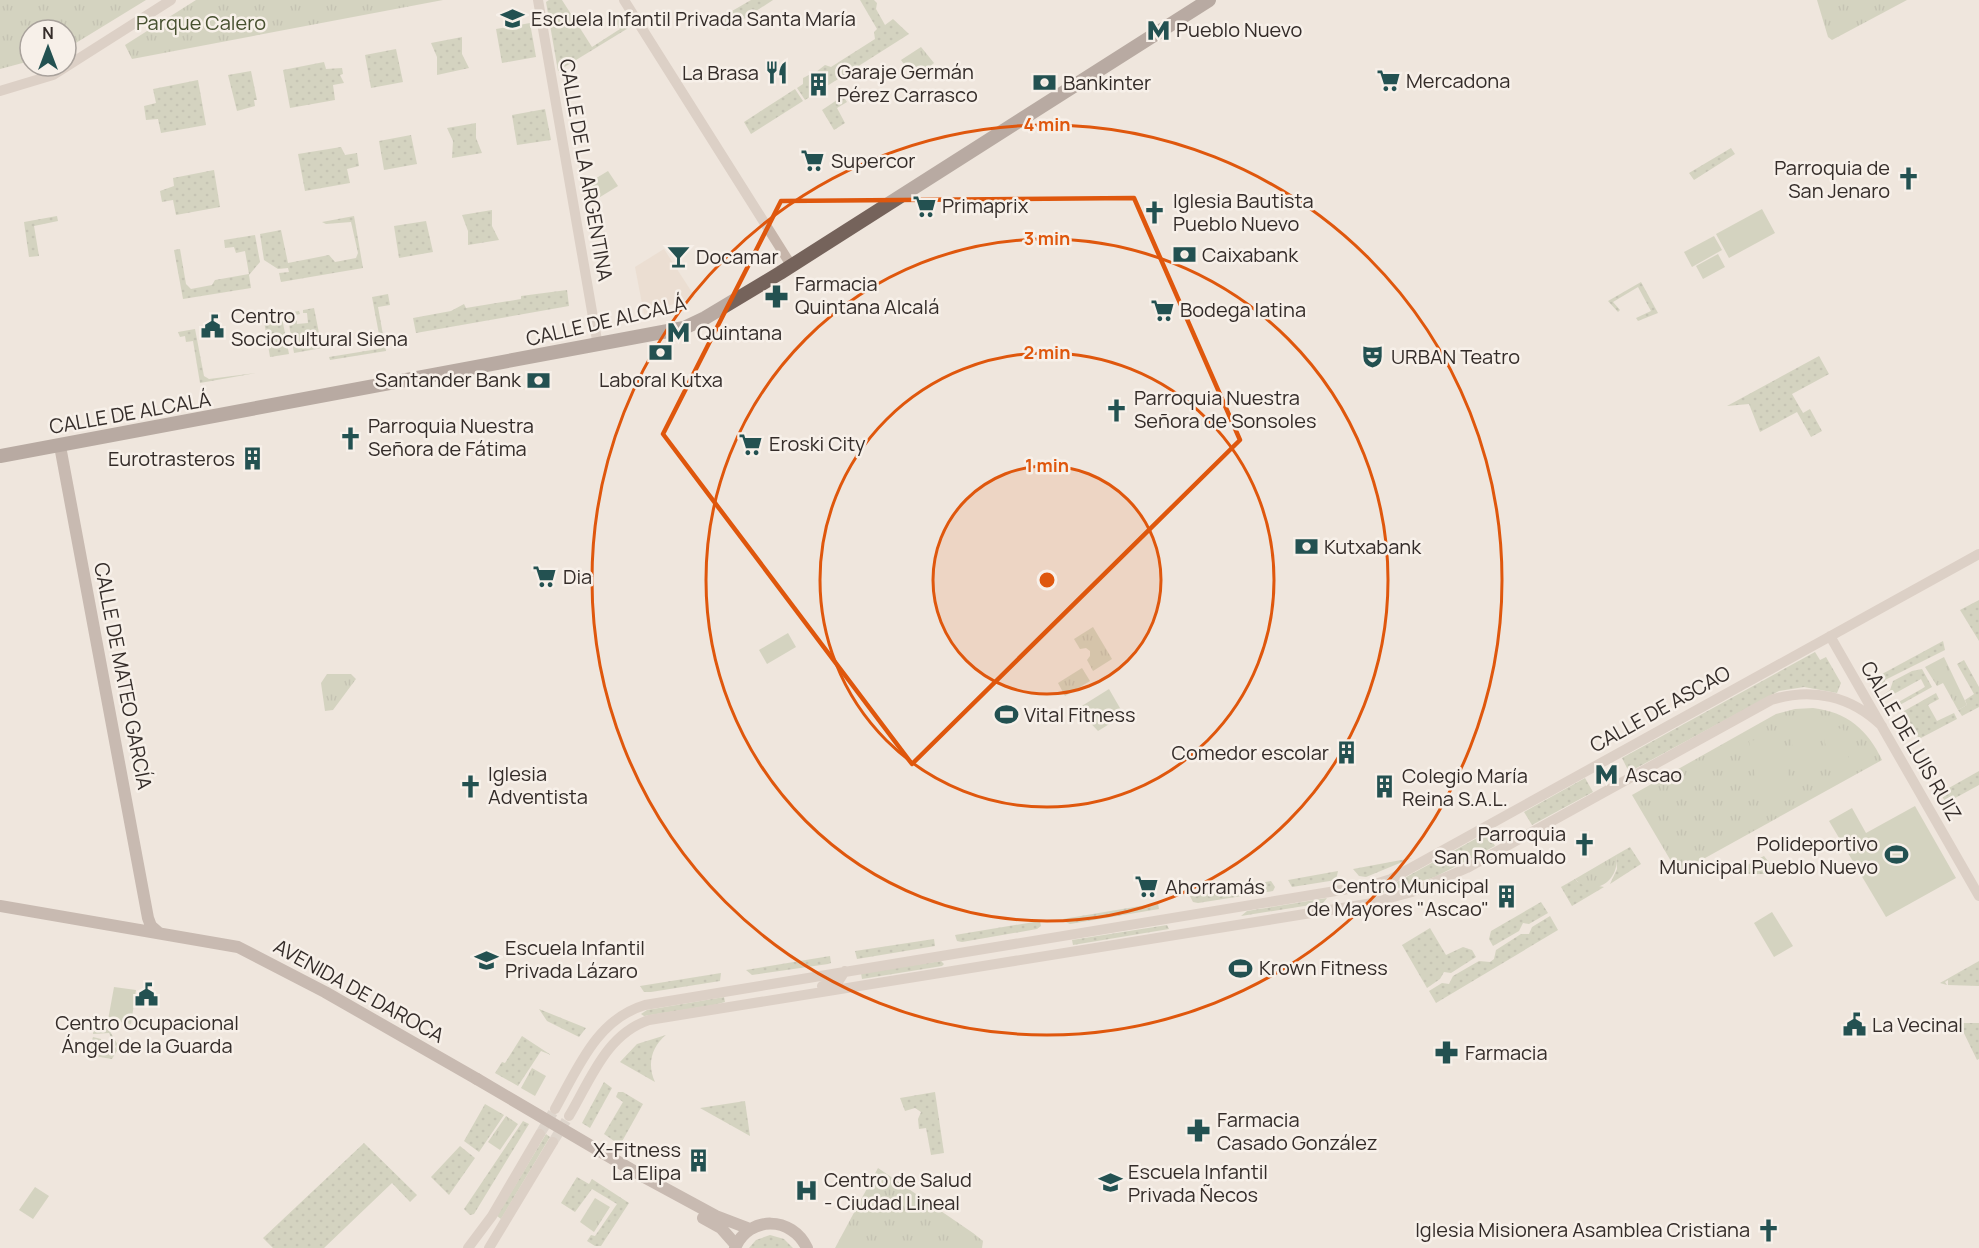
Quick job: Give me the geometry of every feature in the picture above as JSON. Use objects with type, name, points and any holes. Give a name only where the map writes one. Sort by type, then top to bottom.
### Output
[{"type":"main road","name":"CALLE DE ALCALÁ","points":[[0,456],[598,346],[693,324],[792,266],[1209,0]]},
{"type":"main road","name":"CALLE DE MATEO GARCÍA","points":[[60,446],[150,926],[159,933]]},
{"type":"main road","name":"AVENIDA DE DAROCA","points":[[0,906],[238,947],[325,992],[669,1192],[721,1228],[736,1247]]},
{"type":"main road","points":[[135,929],[144,924],[148,913]]},
{"type":"main road","name":"AVENIDA DE DAROCA","points":[[669,1192],[716,1216],[750,1229]]},
{"type":"main road","points":[[736,1247],[750,1229],[770,1223],[783,1225],[795,1232],[807,1248]]},
{"type":"street","points":[[0,91],[53,75],[171,0]]},
{"type":"street","name":"CALLE DE LA ARGENTINA","points":[[538,0],[598,346]]},
{"type":"street","points":[[624,0],[792,266]]},
{"type":"street","name":"CALLE DE ASCAO","points":[[1356,888],[1391,879],[1979,554]]},
{"type":"street","name":"CALLE DE LUIS RUIZ","points":[[1830,636],[1979,896]]},
{"type":"street","points":[[569,1116],[609,1048],[625,1032],[640,1023],[1368,904],[1412,892],[1459,872],[1771,700],[1801,694],[1828,695],[1861,708],[1882,726]]},
{"type":"street","points":[[555,1109],[603,1029],[618,1016],[635,1008],[845,971],[1356,888],[1352,899],[1332,903],[1323,910]]},
{"type":"street","points":[[1193,931],[1199,919],[1234,913],[1242,906]]},
{"type":"street","points":[[1011,962],[1019,954],[1050,948],[1054,937]]},
{"type":"street","points":[[951,972],[957,959],[987,955],[996,947]]},
{"type":"street","points":[[801,996],[813,987],[838,982],[845,971]]},
{"type":"street","points":[[742,1005],[747,994],[771,989],[785,981]]},
{"type":"street","points":[[609,1048],[610,1038],[632,1020],[635,1008]]},
{"type":"street","points":[[468,1248],[492,1216],[540,1134]]},
{"type":"street","points":[[489,1248],[553,1142]]},
{"type":"highlighted area","points":[[1134,198],[1240,440],[912,764],[663,434],[781,201]]},
{"type":"green space","name":"Parque Calero","points":[[0,0],[146,0],[78,42],[78,18],[18,18],[18,64],[0,69]]},
{"type":"green space","name":"Parque Calero","points":[[196,0],[443,0],[132,59],[125,45]]},
{"type":"green space","points":[[562,0],[592,47],[620,29],[614,20],[622,14],[630,27],[558,71],[546,2]]},
{"type":"green space","points":[[751,0],[773,0],[727,30],[720,18]]},
{"type":"green space","points":[[860,0],[874,0],[885,25],[893,19],[909,34],[805,100],[797,88],[803,84],[803,78],[811,76],[825,65],[831,67],[875,39],[874,32],[877,29]]},
{"type":"green space","points":[[1817,0],[1907,0],[1832,40],[1828,37]]},
{"type":"green space","points":[[530,23],[536,57],[502,63],[496,29]]},
{"type":"green space","points":[[462,37],[462,54],[469,68],[437,75],[437,57],[431,43]]},
{"type":"green space","points":[[921,47],[934,63],[914,79],[901,60]]},
{"type":"green space","points":[[396,49],[403,82],[371,88],[365,55]]},
{"type":"green space","points":[[324,62],[326,69],[342,68],[343,74],[340,75],[344,83],[333,85],[335,100],[290,108],[283,70]]},
{"type":"green space","points":[[251,71],[257,100],[254,100],[255,106],[237,111],[228,75]]},
{"type":"green space","points":[[198,80],[206,125],[161,133],[158,119],[146,120],[144,106],[156,103],[153,89]]},
{"type":"green space","points":[[795,89],[803,101],[751,134],[744,122]]},
{"type":"green space","points":[[843,96],[847,102],[837,108],[845,123],[834,130],[822,110]]},
{"type":"green space","points":[[545,109],[551,140],[517,145],[512,115]]},
{"type":"green space","points":[[476,123],[476,138],[482,153],[452,158],[453,141],[447,128]]},
{"type":"green space","points":[[411,135],[417,164],[384,170],[379,141]]},
{"type":"green space","points":[[341,147],[345,155],[357,153],[359,166],[347,169],[350,183],[305,191],[298,154]]},
{"type":"green space","points":[[1731,148],[1735,154],[1694,180],[1689,173]]},
{"type":"green space","points":[[214,170],[220,207],[176,215],[173,200],[162,202],[160,191],[174,186],[173,178]]},
{"type":"green space","points":[[608,171],[618,186],[592,202],[583,186]]},
{"type":"green space","points":[[1762,209],[1775,233],[1729,258],[1716,234]]},
{"type":"green space","points":[[492,210],[492,226],[499,240],[468,245],[468,231],[462,215]]},
{"type":"green space","points":[[57,216],[58,221],[34,226],[39,256],[29,257],[24,222]]},
{"type":"green space","points":[[354,216],[363,268],[281,282],[279,273],[289,272],[288,268],[278,269],[264,260],[260,234],[281,230],[288,263],[329,255],[335,262],[356,258],[358,253],[351,222],[326,224],[322,222]]},
{"type":"green space","points":[[426,221],[433,252],[399,258],[394,226]]},
{"type":"green space","points":[[255,235],[260,262],[249,275],[251,288],[183,299],[174,250],[180,249],[186,284],[191,289],[212,285],[215,280],[249,274],[245,251],[236,253],[234,247],[225,248],[224,240]]},
{"type":"green space","points":[[1714,236],[1722,250],[1692,267],[1684,252]]},
{"type":"green space","points":[[1718,254],[1725,267],[1703,279],[1696,266]]},
{"type":"green space","points":[[1641,282],[1658,313],[1638,321],[1636,318],[1651,311],[1638,287],[1613,302],[1620,310],[1618,312],[1608,301]]},
{"type":"green space","points":[[567,290],[569,306],[416,333],[413,318],[451,311],[464,304],[466,308],[521,299],[521,296]]},
{"type":"green space","points":[[388,294],[390,305],[378,307],[386,351],[330,360],[329,357],[378,349],[381,345],[372,297]]},
{"type":"green space","points":[[314,308],[322,348],[294,353],[287,313],[299,311],[300,314],[296,315],[297,324],[308,323],[307,313],[303,313],[303,310]]},
{"type":"green space","points":[[282,318],[289,354],[270,357],[264,321]]},
{"type":"green space","points":[[195,329],[204,376],[209,379],[256,373],[200,383],[193,341],[186,342],[185,336],[180,337],[178,332]]},
{"type":"green space","points":[[1819,356],[1829,374],[1792,394],[1803,413],[1810,409],[1822,431],[1811,437],[1797,412],[1760,432],[1749,404],[1727,406]]},
{"type":"green space","points":[[1979,600],[1979,641],[1960,610]]},
{"type":"green space","points":[[1093,627],[1112,659],[1093,671],[1087,660],[1090,651],[1086,648],[1080,649],[1074,639]]},
{"type":"green space","points":[[788,633],[796,647],[767,664],[759,650]]},
{"type":"green space","points":[[1943,641],[1945,650],[1885,680],[1886,687],[1878,692],[1871,680]]},
{"type":"green space","points":[[1815,652],[1820,660],[1826,657],[1841,683],[1837,693],[1804,687],[1779,691],[1629,772],[1622,758]]},
{"type":"green space","points":[[1944,657],[1967,705],[1958,710],[1943,683],[1937,686],[1925,667]]},
{"type":"green space","points":[[1964,660],[1979,687],[1979,707],[1962,716],[1958,710],[1967,705],[1965,700],[1974,694],[1957,664]]},
{"type":"green space","points":[[1082,668],[1090,681],[1065,696],[1058,683]]},
{"type":"green space","points":[[1922,669],[1932,687],[1889,711],[1888,708],[1925,687],[1921,679],[1883,700],[1881,696],[1890,690],[1893,681],[1912,671]]},
{"type":"green space","points":[[327,674],[351,674],[356,679],[333,710],[325,711],[321,683]]},
{"type":"green space","points":[[1109,689],[1124,715],[1098,731],[1077,709]]},
{"type":"green space","points":[[1936,693],[1939,699],[1928,705],[1937,721],[1954,713],[1957,719],[1919,739],[1904,711]]},
{"type":"green space","points":[[1813,708],[1836,714],[1855,724],[1870,740],[1882,760],[1678,873],[1632,795],[1776,714],[1795,709]]},
{"type":"green space","points":[[1814,722],[1822,763],[1796,768],[1789,726]]},
{"type":"green space","points":[[1843,728],[1849,761],[1829,765],[1823,731]]},
{"type":"green space","points":[[1781,736],[1792,799],[1760,805],[1749,741]]},
{"type":"green space","points":[[1979,771],[1979,785],[1946,803],[1940,793]]},
{"type":"green space","points":[[1585,778],[1593,792],[1532,825],[1524,812]]},
{"type":"green space","name":"Polideportivo Municipal Pueblo Nuevo","points":[[1915,806],[1956,878],[1886,917],[1829,821],[1852,808],[1866,833]]},
{"type":"green space","points":[[1488,832],[1495,846],[1435,877],[1382,893],[1379,889],[1399,881]]},
{"type":"green space","points":[[1630,847],[1641,864],[1610,884],[1617,869],[1616,855]]},
{"type":"green space","points":[[1616,855],[1614,872],[1604,884],[1590,887],[1582,885],[1575,879]]},
{"type":"green space","points":[[1764,856],[1778,874],[1731,874],[1760,858]]},
{"type":"green space","points":[[1412,858],[1366,877],[1359,876],[1353,869]]},
{"type":"green space","points":[[1338,871],[1336,880],[1292,887],[1288,880]]},
{"type":"green space","points":[[1575,879],[1578,882],[1604,887],[1572,906],[1561,887]]},
{"type":"green space","points":[[1271,881],[1275,887],[1273,891],[1198,903],[1193,902],[1190,896]]},
{"type":"green space","points":[[1327,898],[1323,903],[1241,916],[1247,911]]},
{"type":"green space","points":[[1541,902],[1548,913],[1529,924],[1523,923],[1519,931],[1493,946],[1489,939],[1491,931]]},
{"type":"green space","points":[[1158,903],[1159,909],[1070,924],[1063,921],[1063,919]]},
{"type":"green space","points":[[1772,912],[1793,946],[1774,957],[1754,923]]},
{"type":"green space","points":[[1550,916],[1558,930],[1436,1003],[1429,991],[1442,983],[1449,984],[1453,976],[1479,961],[1490,962],[1494,959],[1496,950],[1521,934],[1529,934],[1532,927]]},
{"type":"green space","points":[[1040,921],[1041,926],[1037,929],[962,942],[957,941],[955,935]]},
{"type":"green space","points":[[1167,925],[1169,929],[1073,945],[1072,940]]},
{"type":"green space","points":[[1430,928],[1446,955],[1463,947],[1472,950],[1476,957],[1451,973],[1444,972],[1440,979],[1427,988],[1402,945]]},
{"type":"green space","points":[[934,939],[935,946],[857,959],[855,951]]},
{"type":"green space","points":[[830,956],[831,963],[828,964],[752,975],[746,970]]},
{"type":"green space","points":[[941,961],[944,964],[942,966],[862,979],[861,973]]},
{"type":"green space","points":[[1979,961],[1979,986],[1948,985],[1948,980],[1945,982],[1947,985],[1940,983]]},
{"type":"green space","points":[[721,973],[720,981],[651,992],[644,992],[640,986]]},
{"type":"green space","points":[[114,987],[136,990],[131,1024],[108,1020]]},
{"type":"green space","points":[[724,997],[725,1002],[714,1005],[644,1016],[641,1014],[647,1010]]},
{"type":"green space","points":[[539,1009],[586,1028],[579,1037],[547,1021]]},
{"type":"green space","points":[[92,1016],[97,1017],[99,1023],[104,1021],[119,1047],[112,1059],[87,1055],[93,1037],[101,1039],[101,1047],[96,1049],[98,1055],[107,1054],[116,1047],[109,1033],[93,1034],[95,1021]]},
{"type":"green space","points":[[1959,1023],[1979,1023],[1979,1059],[1977,1060]]},
{"type":"green space","points":[[666,1035],[657,1045],[652,1057],[651,1069],[655,1082],[620,1062],[637,1044]]},
{"type":"green space","points":[[522,1036],[551,1055],[541,1051],[518,1086],[495,1073],[502,1062],[505,1063]]},
{"type":"green space","points":[[532,1068],[546,1076],[535,1096],[521,1088]]},
{"type":"green space","points":[[604,1082],[612,1088],[590,1128],[582,1123]]},
{"type":"green space","points":[[618,1092],[623,1092],[643,1104],[620,1145],[604,1134],[623,1102],[616,1097]]},
{"type":"green space","points":[[935,1092],[944,1153],[931,1155],[926,1128],[919,1129],[918,1119],[921,1112],[915,1108],[905,1111],[900,1098]]},
{"type":"green space","points":[[745,1101],[750,1136],[700,1108]]},
{"type":"green space","points":[[485,1104],[504,1115],[479,1152],[464,1141]]},
{"type":"green space","points":[[506,1116],[518,1124],[500,1150],[488,1142]]},
{"type":"green space","points":[[523,1121],[529,1124],[474,1214],[470,1215],[464,1209]]},
{"type":"green space","points":[[546,1134],[550,1137],[501,1219],[497,1216]]},
{"type":"green space","points":[[364,1143],[417,1195],[410,1202],[392,1183],[324,1248],[273,1248],[263,1238]]},
{"type":"green space","points":[[460,1146],[475,1158],[449,1195],[431,1177]]},
{"type":"green space","points":[[878,1168],[973,1233],[983,1241],[982,1248],[835,1248]]},
{"type":"green space","points":[[577,1177],[589,1184],[592,1179],[629,1203],[601,1246],[595,1246],[587,1241],[591,1235],[595,1236],[617,1204],[592,1189],[575,1212],[561,1203]]},
{"type":"green space","points":[[35,1187],[49,1196],[33,1219],[19,1210]]},
{"type":"green space","points":[[595,1198],[610,1207],[594,1232],[580,1222]]},
{"type":"green space","points":[[770,1235],[784,1239],[793,1248],[749,1248],[756,1240]]},
{"type":"shaded area","points":[[664,249],[695,297],[644,314],[635,267]]},
{"type":"tunnel","points":[[540,1134],[555,1109]]},
{"type":"tunnel","points":[[553,1142],[569,1116]]},
{"type":"place","name":"Escuela Infantil Privada Santa María","points":[[513,19]]},
{"type":"place","name":"Pueblo Nuevo","points":[[1158,30]]},
{"type":"place","name":"La Brasa","points":[[777,73]]},
{"type":"place","name":"Mercadona","points":[[1388,81]]},
{"type":"place","name":"Bankinter","points":[[1045,83]]},
{"type":"place","name":"Garaje Germán Pérez Carrasco","points":[[819,84]]},
{"type":"place","name":"Supercor","points":[[813,161]]},
{"type":"place","name":"Parroquia de San Jenaro","points":[[1908,179]]},
{"type":"place","name":"Primaprix","points":[[924,206]]},
{"type":"place","name":"Iglesia Bautista Pueblo Nuevo","points":[[1155,212]]},
{"type":"place","name":"Caixabank","points":[[1184,255]]},
{"type":"place","name":"Docamar","points":[[678,257]]},
{"type":"place","name":"Farmacia Quintana Alcalá","points":[[777,296]]},
{"type":"place","name":"Bodega latina","points":[[1162,310]]},
{"type":"place","name":"Centro Sociocultural Siena","points":[[213,327]]},
{"type":"place","name":"Quintana","points":[[679,333]]},
{"type":"place","name":"Laboral Kutxa","points":[[661,353]]},
{"type":"place","name":"URBAN Teatro","points":[[1373,357]]},
{"type":"place","name":"Santander Bank","points":[[539,380]]},
{"type":"place","name":"Parroquia Nuestra Señora de Sonsoles","points":[[1116,410]]},
{"type":"place","name":"Parroquia Nuestra Señora de Fátima","points":[[350,438]]},
{"type":"place","name":"Eroski City","points":[[751,444]]},
{"type":"place","name":"Eurotrasteros","points":[[253,459]]},
{"type":"place","name":"Kutxabank","points":[[1306,547]]},
{"type":"place","name":"Dia","points":[[545,577]]},
{"type":"place","name":"Vital Fitness","points":[[1006,715]]},
{"type":"place","name":"Comedor escolar","points":[[1347,753]]},
{"type":"place","name":"Ascao","points":[[1607,775]]},
{"type":"place","name":"Iglesia Adventista","points":[[470,786]]},
{"type":"place","name":"Colegio María Reina S.A.L.","points":[[1384,787]]},
{"type":"place","name":"Parroquia San Romualdo","points":[[1584,845]]},
{"type":"place","name":"Polideportivo Municipal Pueblo Nuevo","points":[[1896,855]]},
{"type":"place","name":"Ahorramás","points":[[1147,887]]},
{"type":"place","name":"Centro Municipal de Mayores \"Ascao\"","points":[[1507,897]]},
{"type":"place","name":"Escuela Infantil Privada Lázaro","points":[[487,960]]},
{"type":"place","name":"Krown Fitness","points":[[1241,968]]},
{"type":"place","name":"Centro Ocupacional Ángel de la Guarda","points":[[147,995]]},
{"type":"place","name":"La Vecinal","points":[[1854,1025]]},
{"type":"place","name":"Farmacia","points":[[1447,1053]]},
{"type":"place","name":"Farmacia Casado González","points":[[1199,1131]]},
{"type":"place","name":"X-Fitness La Elipa","points":[[699,1161]]},
{"type":"place","name":"Escuela Infantil Privada Ñecos","points":[[1110,1183]]},
{"type":"place","name":"Centro de Salud - Ciudad Lineal","points":[[806,1191]]},
{"type":"place","name":"Iglesia Misionera Asamblea Cristiana","points":[[1768,1230]]}]
